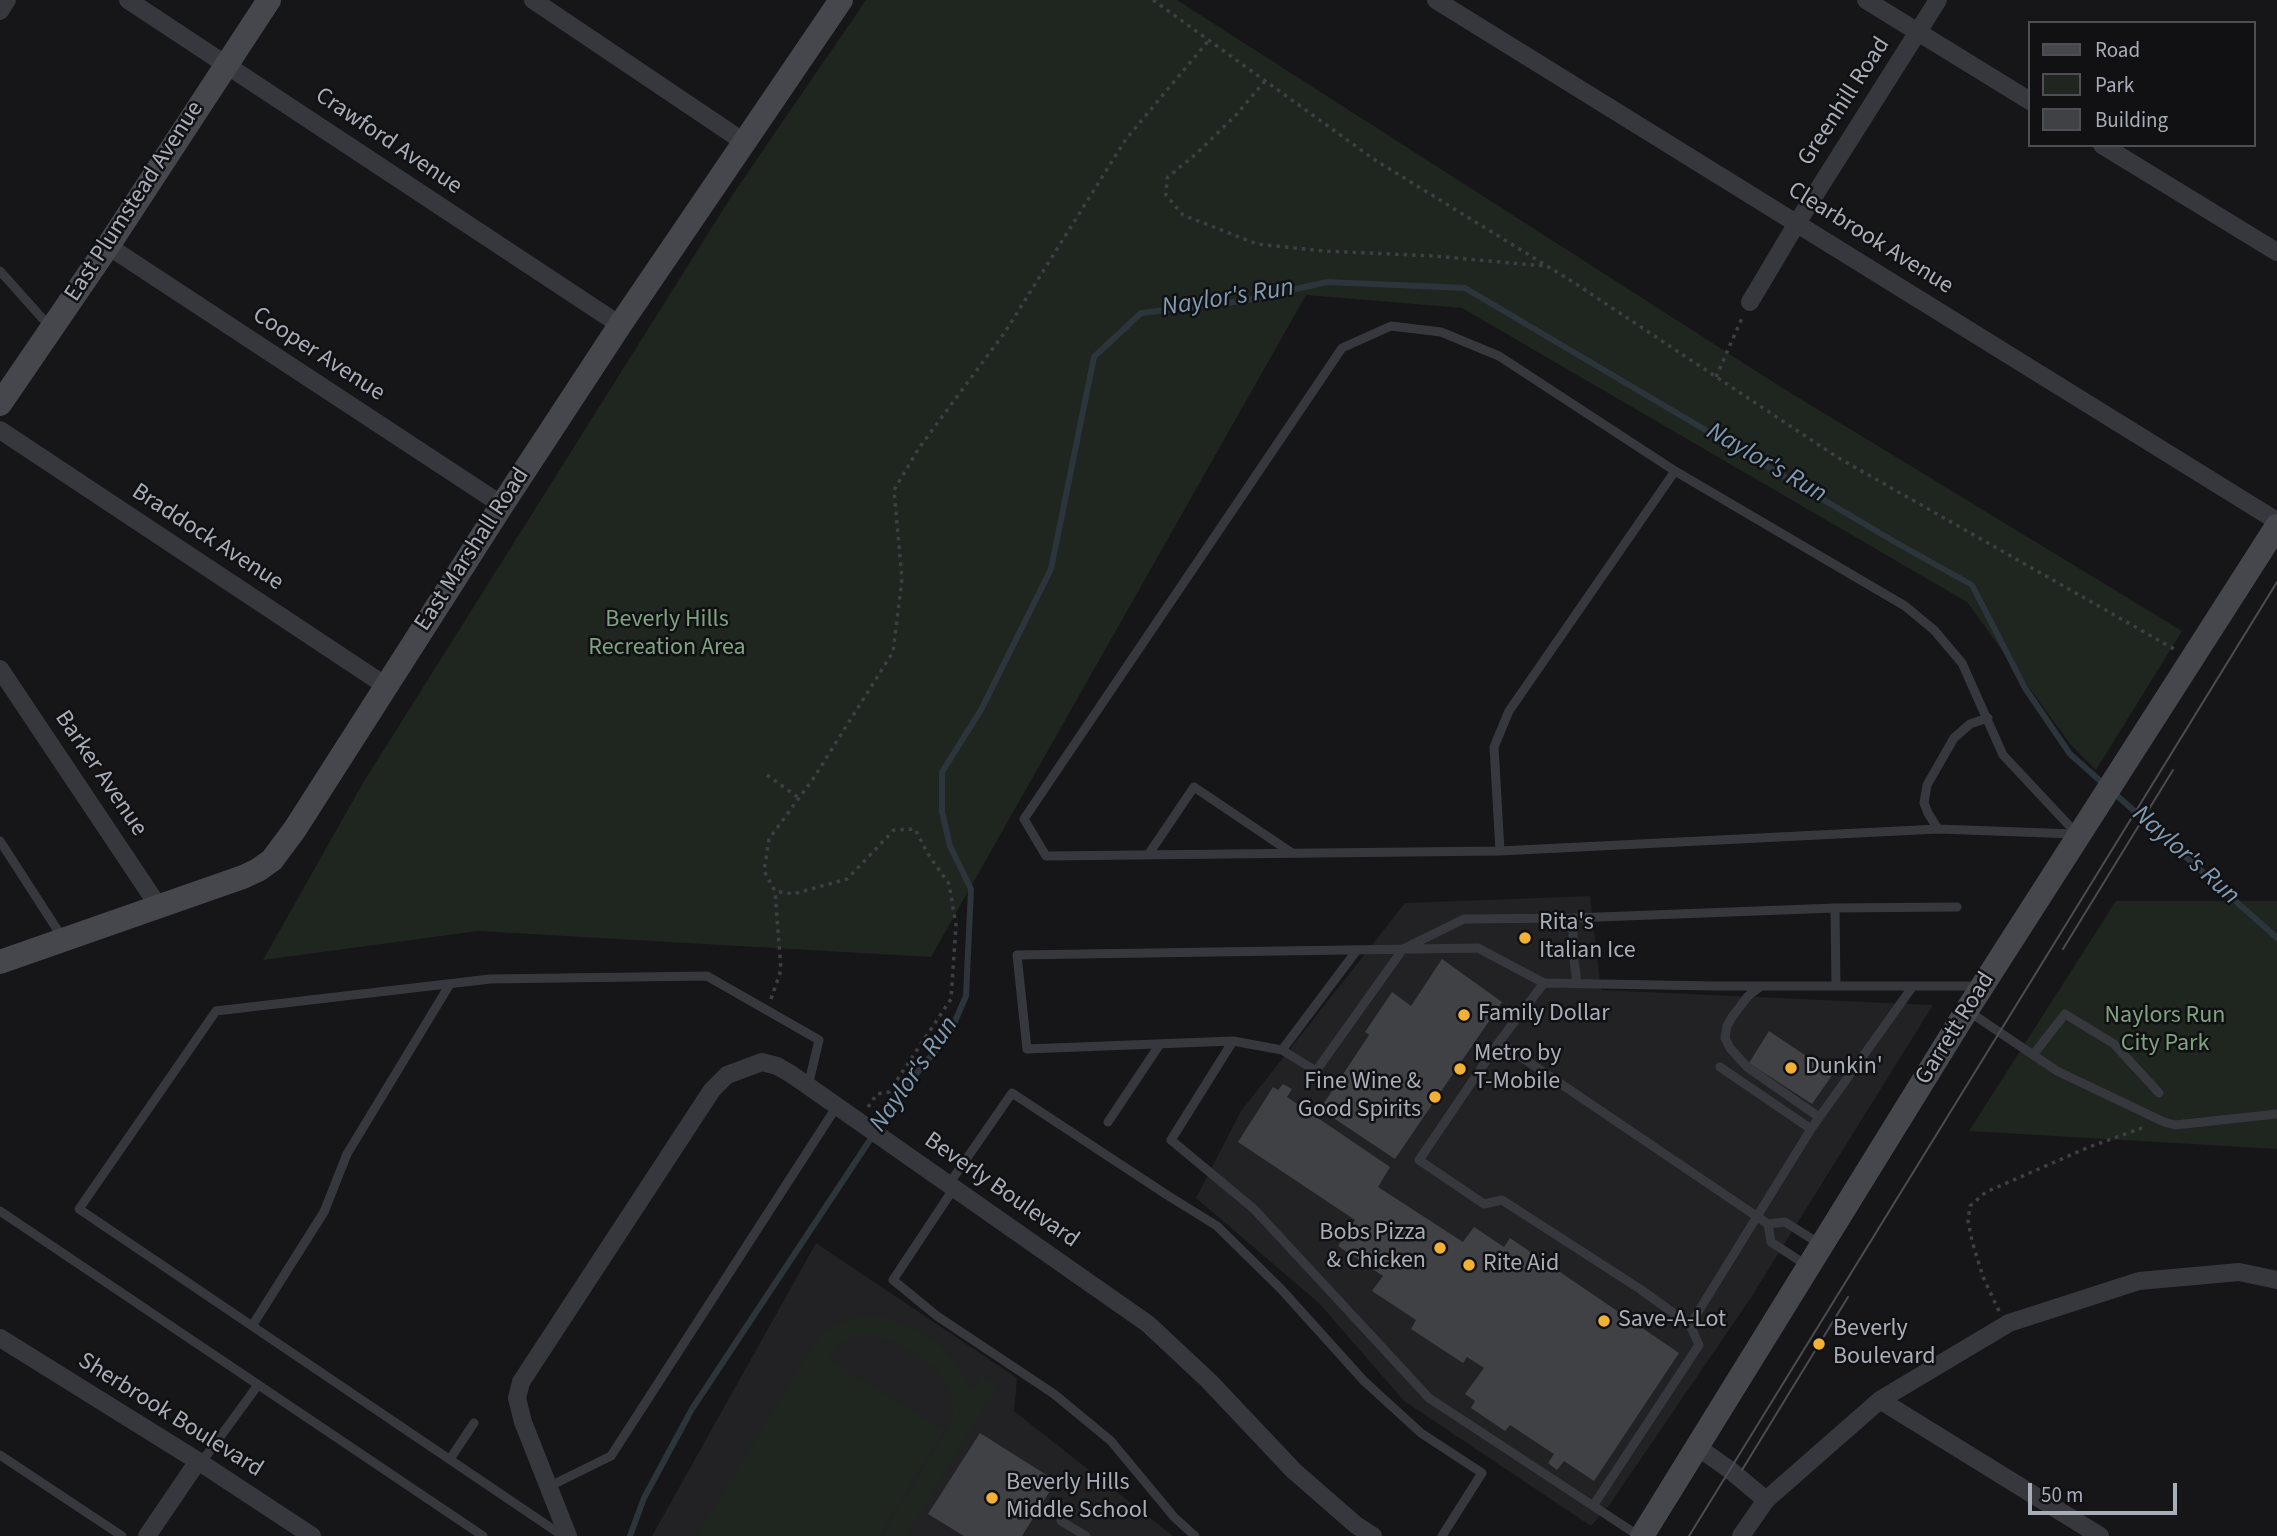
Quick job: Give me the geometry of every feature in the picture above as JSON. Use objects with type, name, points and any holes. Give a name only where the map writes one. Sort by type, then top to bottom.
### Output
[{"type":"main road","name":"East Plumstead Avenue","points":[[0,404],[108,246],[269,0]]},
{"type":"main road","name":"East Marshall Road","points":[[0,962],[243,877],[272,860],[287,841],[620,325],[841,0]]},
{"type":"main road","name":"Garrett Road","points":[[1641,1536],[1967,1010],[2277,526]]},
{"type":"street","points":[[0,11],[7,0]]},
{"type":"street","name":"Crawford Avenue","points":[[128,0],[620,325]]},
{"type":"street","points":[[533,0],[744,142]]},
{"type":"street","name":"Clearbrook Avenue","points":[[1436,0],[2277,521]]},
{"type":"street","points":[[1866,0],[2028,100]]},
{"type":"street","name":"Greenhill Road","points":[[1750,302],[1938,0]]},
{"type":"street","points":[[2105,147],[2277,252]]},
{"type":"street","name":"Cooper Avenue","points":[[108,246],[502,505]]},
{"type":"street","name":"Braddock Avenue","points":[[0,430],[386,686]]},
{"type":"street","name":"Barker Avenue","points":[[0,669],[159,906]]},
{"type":"street","name":"Beverly Boulevard","points":[[566,1536],[523,1422],[517,1398],[521,1382],[712,1090],[726,1075],[762,1062],[777,1066],[808,1086],[1148,1324],[1209,1381],[1294,1471],[1356,1525],[1373,1536]]},
{"type":"street","points":[[1741,1536],[1766,1500],[1880,1400],[2006,1325],[2139,1281],[2239,1272],[2277,1280]]},
{"type":"street","name":"Sherbrook Boulevard","points":[[0,1338],[200,1462],[312,1536]]},
{"type":"street","points":[[1880,1400],[2100,1536]]},
{"type":"street","points":[[1696,1447],[1730,1470],[1766,1500]]},
{"type":"street","points":[[147,1536],[200,1462]]},
{"type":"lane","points":[[0,271],[51,329]]},
{"type":"lane","points":[[1391,326],[1441,332],[1499,356],[1675,471],[1905,606],[1934,630],[1962,663],[2003,755],[2078,834],[1938,829],[1500,851],[1046,856],[1024,818],[1342,348],[1391,326]]},
{"type":"lane","points":[[1500,851],[1494,747],[1509,710],[1675,471]]},
{"type":"lane","points":[[1938,829],[1924,803],[1927,785],[1954,738],[1970,724],[1988,718]]},
{"type":"lane","points":[[1149,855],[1194,788],[1292,853]]},
{"type":"lane","points":[[0,841],[64,940]]},
{"type":"lane","points":[[1957,907],[1464,919],[1403,949],[1316,1071],[1282,1050],[1233,1041],[1027,1049],[1017,955],[1357,950],[1403,949],[1478,948],[1545,983],[1983,986]]},
{"type":"lane","points":[[1835,908],[1836,985]]},
{"type":"lane","points":[[1573,918],[1577,983]]},
{"type":"lane","points":[[1282,1050],[1357,950]]},
{"type":"lane","points":[[566,1536],[79,1209],[216,1011],[490,979],[707,976],[819,1040],[808,1086]]},
{"type":"lane","points":[[1545,983],[1499,1042],[1419,1160],[1484,1204],[1502,1200],[1640,1289],[1690,1325],[1699,1345],[1593,1506]]},
{"type":"lane","points":[[252,1326],[324,1212],[347,1154],[450,984]]},
{"type":"lane","points":[[1761,986],[1748,996],[1732,1017],[1725,1038],[1747,1067],[1819,1117]]},
{"type":"lane","points":[[1690,1325],[1811,1129],[1913,986]]},
{"type":"lane","points":[[1967,1010],[2057,1071],[2164,1122],[2175,1125],[2277,1114]]},
{"type":"lane","points":[[2033,1055],[2064,1014],[2115,1044],[2159,1093]]},
{"type":"lane","points":[[1233,1041],[1171,1140],[1254,1209],[1429,1398],[1641,1536]]},
{"type":"lane","points":[[1499,1042],[1768,1224],[1785,1222],[1822,1245]]},
{"type":"lane","points":[[1108,1122],[1160,1044]]},
{"type":"lane","points":[[1720,1067],[1811,1129]]},
{"type":"lane","points":[[1195,1536],[1174,1517],[1111,1441],[1054,1394],[937,1316],[893,1280],[1012,1093],[1217,1226],[1280,1289],[1364,1381],[1421,1433],[1482,1473],[1442,1536]]},
{"type":"lane","points":[[548,1487],[611,1456],[837,1106]]},
{"type":"lane","points":[[0,1211],[483,1536]]},
{"type":"lane","points":[[1768,1224],[1771,1242],[1808,1266]]},
{"type":"lane","points":[[200,1462],[258,1385]]},
{"type":"lane","points":[[450,1459],[474,1423]]},
{"type":"lane","points":[[0,1455],[122,1536]]},
{"type":"lane","points":[[1061,1521],[1086,1536]]},
{"type":"path","points":[[1153,0],[1374,160],[1546,266],[1838,457],[2191,659]]},
{"type":"path","points":[[767,1010],[781,970],[775,891],[764,871],[769,839],[799,798],[893,652],[902,579],[894,490],[919,449],[1005,332],[1126,139],[1209,40]]},
{"type":"path","points":[[1265,81],[1235,116],[1167,178],[1167,195],[1183,215],[1257,244],[1546,266]]},
{"type":"path","points":[[1716,377],[1750,302]]},
{"type":"path","points":[[767,775],[799,798]]},
{"type":"path","points":[[775,891],[793,894],[847,878],[894,830],[915,829],[949,884],[956,925],[951,999],[889,1092],[877,1094]]},
{"type":"path","points":[[2006,1325],[1983,1278],[1968,1221],[1970,1206],[1986,1192],[2089,1147],[2164,1122]]},
{"type":"shaded area","points":[[1590,896],[1601,990],[1933,1005],[1750,1299],[1610,1504],[1591,1526],[1404,1401],[1319,1303],[1196,1198],[1241,1111],[1405,903]]},
{"type":"shaded area","points":[[816,1243],[1017,1378],[1014,1411],[1173,1536],[652,1536]]},
{"type":"green space","name":"Beverly Hills Recreation Area","points":[[866,0],[1177,0],[1781,387],[2182,631],[2096,770],[2070,744],[1967,602],[1462,308],[1306,295],[931,957],[478,931],[263,960],[363,783],[731,197]]},
{"type":"green space","name":"Naylors Run City Park","points":[[2116,901],[2277,901],[2277,1149],[1969,1131]]},
{"type":"green space","points":[[857,1316],[886,1317],[916,1329],[940,1345],[959,1368],[971,1390],[981,1375],[998,1385],[906,1536],[882,1536],[952,1421],[953,1403],[947,1384],[919,1355],[886,1340],[869,1336],[854,1337],[840,1344],[828,1359],[944,1430],[879,1536],[697,1536],[822,1333]]},
{"type":"building","points":[[1442,959],[1502,1002],[1395,1159],[1320,1109],[1369,1035],[1365,1032],[1392,992],[1411,1006]]},
{"type":"building","name":"Dunkin'","points":[[1769,1031],[1833,1074],[1812,1104],[1749,1063]]},
{"type":"building","points":[[1283,1084],[1292,1089],[1287,1097],[1390,1167],[1378,1187],[1463,1242],[1474,1227],[1504,1247],[1510,1238],[1679,1353],[1594,1481],[1564,1461],[1557,1470],[1548,1463],[1554,1454],[1510,1425],[1505,1431],[1471,1408],[1475,1401],[1465,1394],[1484,1368],[1467,1357],[1463,1363],[1411,1329],[1416,1320],[1372,1291],[1383,1276],[1338,1246],[1355,1220],[1238,1142],[1273,1087],[1278,1090]]},
{"type":"building","name":"Beverly Hills Middle School","points":[[980,1433],[1056,1481],[1022,1536],[964,1536],[928,1514]]},
{"type":"waterway","name":"Naylor's Run","points":[[630,1536],[644,1498],[692,1409],[903,1090],[950,1033],[966,996],[971,889],[950,846],[942,812],[942,772],[981,710],[1051,569],[1094,357],[1141,313],[1243,301],[1327,282],[1465,288],[1972,585],[2025,688],[2070,754],[2106,786]]},
{"type":"waterway","name":"Naylor's Run","points":[[2114,793],[2277,938]]},
{"type":"tram line","points":[[1689,1536],[2277,582]]},
{"type":"tram line","points":[[2063,949],[2173,770]]},
{"type":"tram line","points":[[1742,1470],[1848,1297]]},
{"type":"place","name":"Rita's Italian Ice","points":[[1525,938]]},
{"type":"place","name":"Family Dollar","points":[[1464,1015]]},
{"type":"place","name":"Dunkin'","points":[[1791,1068]]},
{"type":"place","name":"Metro by T-Mobile","points":[[1460,1069]]},
{"type":"place","name":"Fine Wine & Good Spirits","points":[[1435,1097]]},
{"type":"place","name":"Bobs Pizza & Chicken","points":[[1440,1248]]},
{"type":"place","name":"Rite Aid","points":[[1469,1265]]},
{"type":"place","name":"Save-A-Lot","points":[[1604,1321]]},
{"type":"place","name":"Beverly Boulevard","points":[[1819,1344]]},
{"type":"place","name":"Beverly Hills Middle School","points":[[992,1498]]}]
